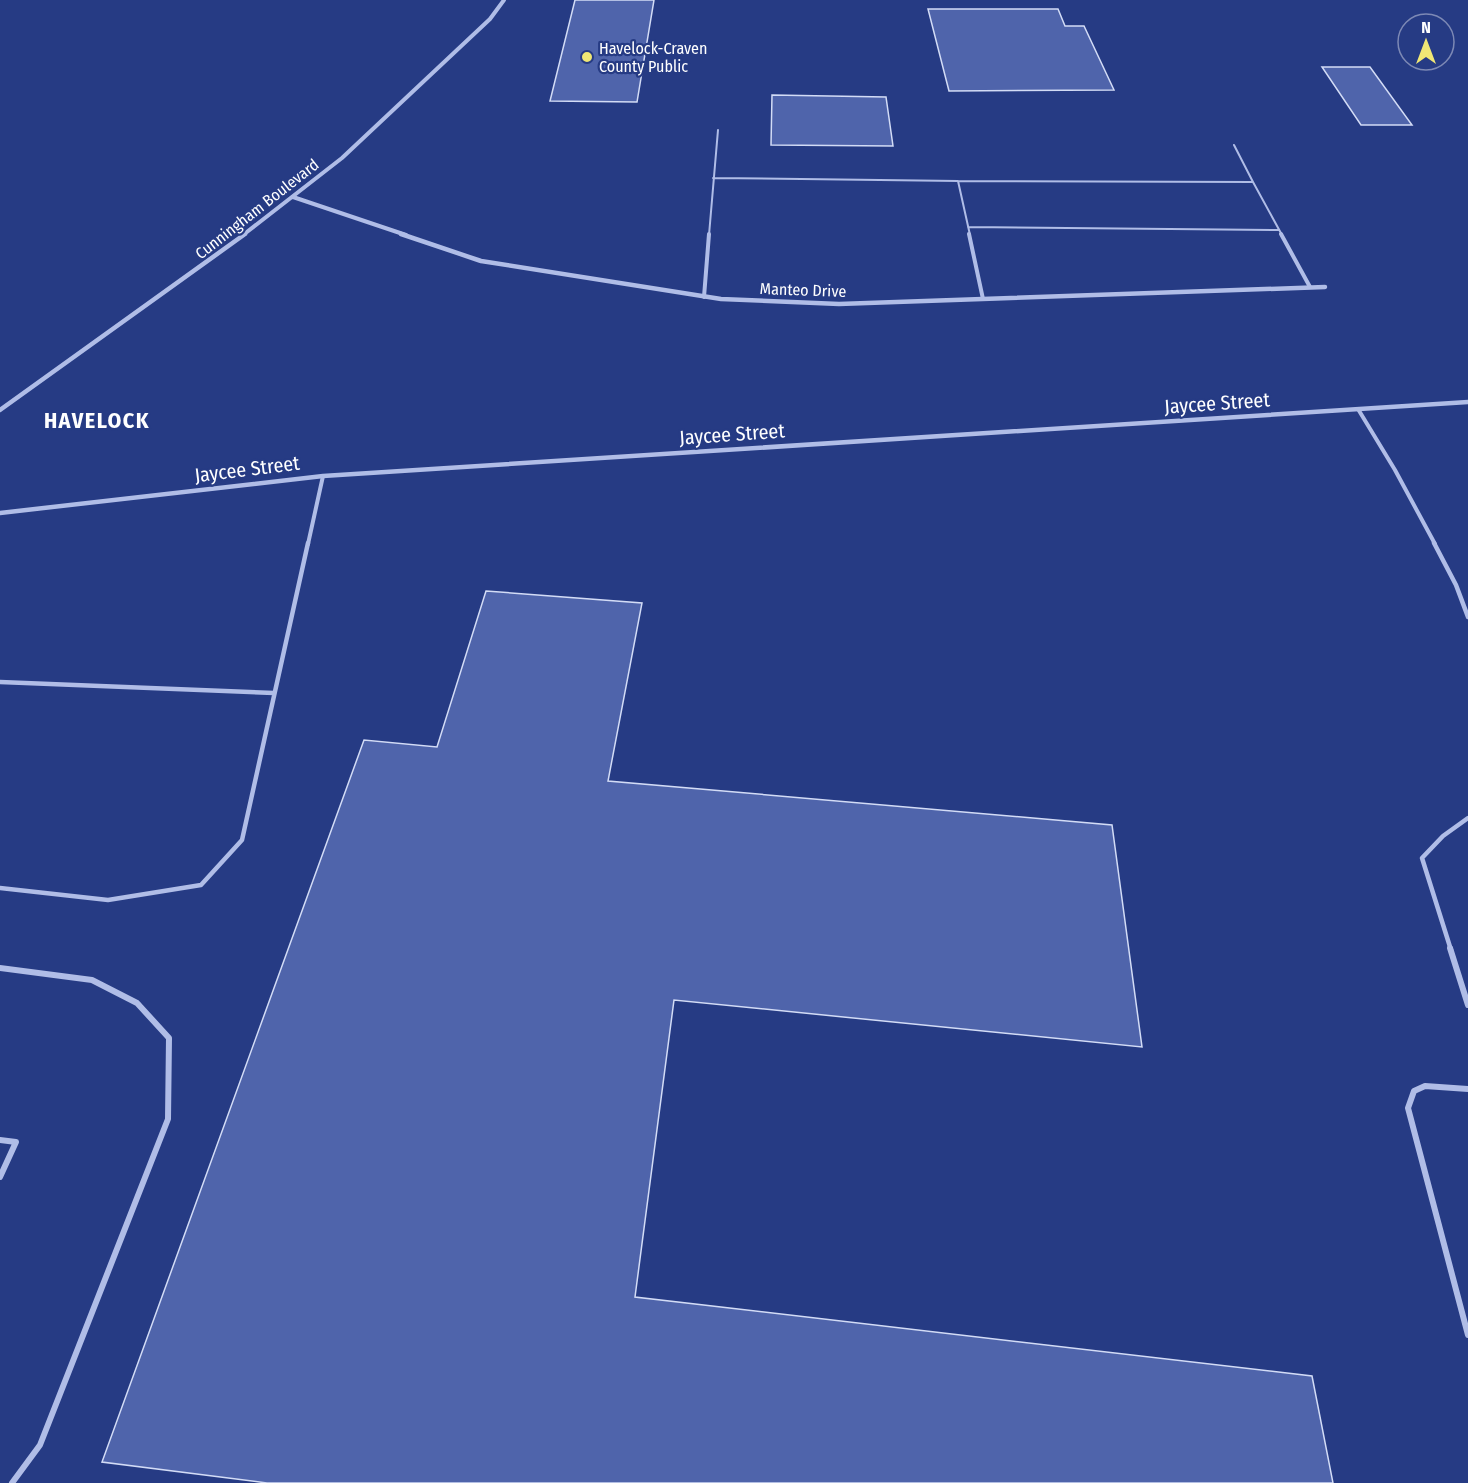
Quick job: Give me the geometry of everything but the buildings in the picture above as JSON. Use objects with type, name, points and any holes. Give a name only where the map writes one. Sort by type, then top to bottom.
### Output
[{"type":"street","name":"Cunningham Boulevard","points":[[0,410],[192,274],[342,158],[490,19],[504,0]]},
{"type":"street","name":"Manteo Drive","points":[[294,197],[481,261],[704,297],[839,304],[1324,287]]},
{"type":"street","name":"Jaycee Street","points":[[0,513],[323,476],[1468,402]]},
{"type":"lane","points":[[704,297],[718,130]]},
{"type":"lane","points":[[1234,145],[1310,287]]},
{"type":"lane","points":[[713,178],[1254,182]]},
{"type":"lane","points":[[958,181],[983,299]]},
{"type":"lane","points":[[968,227],[1279,230]]},
{"type":"lane","points":[[1358,409],[1383,445],[1443,559],[1468,617]]},
{"type":"lane","points":[[0,888],[108,900],[201,885],[242,840],[323,476]]},
{"type":"lane","points":[[0,682],[274,693]]},
{"type":"lane","points":[[1468,818],[1443,836],[1422,858],[1468,1005]]},
{"type":"lane","points":[[0,968],[92,980],[137,1003],[169,1038],[168,1119],[40,1445],[12,1483]]},
{"type":"lane","points":[[1468,1089],[1425,1086],[1414,1091],[1408,1108],[1468,1335]]},
{"type":"lane","points":[[0,1140],[16,1142],[0,1177]]},
{"type":"place","name":"Havelock-Craven County Public","points":[[587,57]]},
{"type":"district","name":"HAVELOCK","points":[[97,420]]}]
